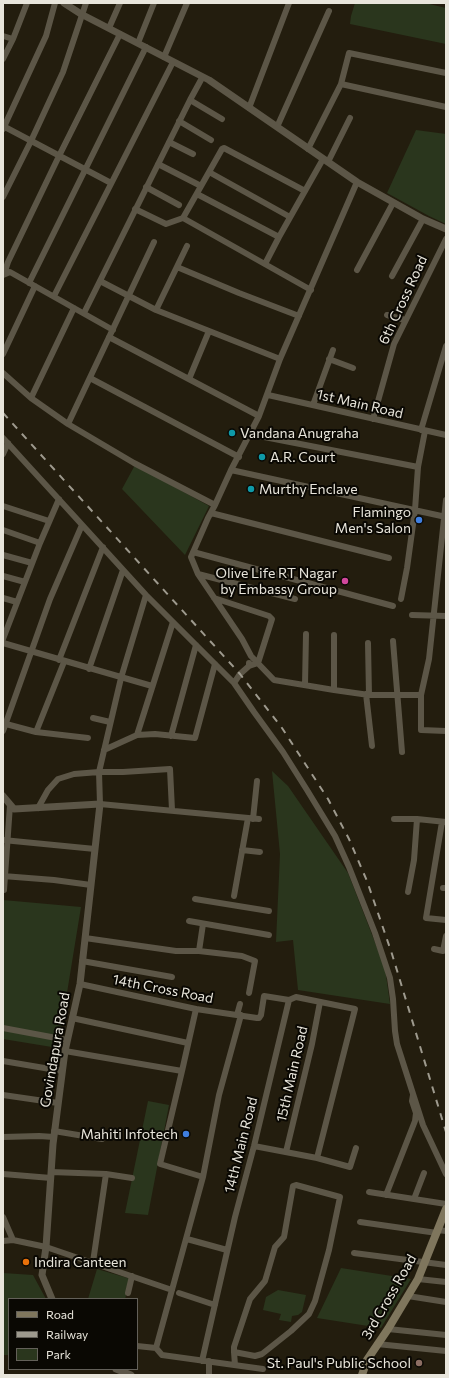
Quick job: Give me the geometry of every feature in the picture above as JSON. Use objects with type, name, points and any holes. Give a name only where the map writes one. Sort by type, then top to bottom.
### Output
[{"type":"main road","name":"3rd Cross Road","points":[[362,1375],[367,1360],[388,1329],[418,1279],[440,1231],[446,1209]]},
{"type":"street","points":[[3,59],[13,39],[27,3]]},
{"type":"street","points":[[55,3],[46,36],[3,127],[111,183]]},
{"type":"street","points":[[64,3],[202,78],[209,80],[357,182],[422,219],[446,229]]},
{"type":"street","points":[[3,197],[63,72],[86,3]]},
{"type":"street","points":[[109,28],[120,3]]},
{"type":"street","points":[[138,44],[154,3]]},
{"type":"street","points":[[164,57],[187,3]]},
{"type":"street","points":[[249,108],[289,3]]},
{"type":"street","points":[[277,126],[329,11]]},
{"type":"street","points":[[3,274],[59,156],[120,34]]},
{"type":"street","points":[[3,36],[13,39]]},
{"type":"street","points":[[3,354],[32,284],[85,170],[146,48]]},
{"type":"street","points":[[308,149],[341,84],[349,53],[446,73]]},
{"type":"street","points":[[54,296],[173,62]]},
{"type":"street","points":[[84,313],[179,121],[202,78]]},
{"type":"street","points":[[341,84],[446,107]]},
{"type":"street","points":[[190,100],[222,119]]},
{"type":"street","points":[[266,264],[290,217],[305,191],[326,161],[350,118]]},
{"type":"street","points":[[179,121],[211,140]]},
{"type":"street","points":[[169,142],[193,154]]},
{"type":"street","points":[[136,209],[166,224],[183,218],[222,149],[226,148],[305,191]]},
{"type":"street","points":[[158,164],[201,186]]},
{"type":"street","points":[[209,172],[290,217]]},
{"type":"street","points":[[357,182],[280,360],[259,416],[191,557],[198,574],[242,639],[251,656],[274,680],[368,694],[421,694]]},
{"type":"street","points":[[146,187],[179,205]]},
{"type":"street","points":[[197,194],[279,237]]},
{"type":"street","points":[[357,270],[393,203]]},
{"type":"street","points":[[183,218],[311,290]]},
{"type":"street","points":[[392,276],[422,219]]},
{"type":"street","name":"6th Cross Road","points":[[373,419],[394,344],[446,239]]},
{"type":"street","points":[[68,424],[154,242]]},
{"type":"street","points":[[156,310],[187,246]]},
{"type":"street","points":[[177,267],[299,316]]},
{"type":"street","points":[[3,274],[10,272],[113,330]]},
{"type":"street","points":[[100,281],[156,310],[280,360]]},
{"type":"street","points":[[31,398],[74,308]]},
{"type":"street","points":[[387,315],[405,320]]},
{"type":"street","points":[[189,379],[209,331]]},
{"type":"street","points":[[109,337],[259,416]]},
{"type":"street","points":[[401,599],[408,568],[423,431],[446,346]]},
{"type":"street","points":[[313,405],[333,350]]},
{"type":"street","points":[[329,359],[353,368]]},
{"type":"street","points":[[3,373],[31,398],[68,424],[134,463],[215,505]]},
{"type":"street","points":[[90,378],[239,457]]},
{"type":"street","name":"1st Main Road","points":[[268,395],[446,435]]},
{"type":"street","points":[[249,434],[418,467]]},
{"type":"street","points":[[3,438],[146,595],[234,683],[277,742],[335,836],[373,927],[390,978],[397,1044],[423,1125],[446,1174]]},
{"type":"street","points":[[3,454],[8,443]]},
{"type":"street","points":[[232,470],[445,516]]},
{"type":"street","points":[[3,640],[32,563],[59,499]]},
{"type":"street","points":[[446,500],[429,659],[421,694],[422,730],[446,731]]},
{"type":"street","points":[[3,506],[49,522]]},
{"type":"street","points":[[211,513],[389,558]]},
{"type":"street","points":[[3,731],[50,599],[82,525]]},
{"type":"street","points":[[3,530],[40,544]]},
{"type":"street","points":[[36,732],[102,548]]},
{"type":"street","points":[[193,552],[393,606]]},
{"type":"street","points":[[3,555],[32,563]]},
{"type":"street","points":[[89,669],[123,570]]},
{"type":"street","points":[[198,574],[295,599]]},
{"type":"street","points":[[3,576],[25,582]]},
{"type":"street","points":[[100,804],[98,772],[121,678],[146,595]]},
{"type":"street","points":[[3,598],[17,602]]},
{"type":"street","points":[[214,598],[269,616],[272,619],[258,663]]},
{"type":"street","points":[[412,615],[446,616]]},
{"type":"street","points":[[3,619],[10,620]]},
{"type":"street","points":[[137,735],[173,622]]},
{"type":"street","points":[[305,685],[306,634]]},
{"type":"street","points":[[334,635],[334,690]]},
{"type":"street","points":[[393,642],[402,752]]},
{"type":"street","points":[[3,643],[152,686]]},
{"type":"street","points":[[368,643],[368,694],[372,746]]},
{"type":"street","points":[[171,736],[196,645]]},
{"type":"street","points":[[249,666],[251,656]]},
{"type":"street","points":[[234,683],[240,674],[249,666],[258,663]]},
{"type":"street","points":[[104,750],[137,735],[155,734],[195,738],[215,664]]},
{"type":"street","points":[[93,718],[110,722]]},
{"type":"street","points":[[6,724],[36,732],[88,738]]},
{"type":"street","points":[[38,808],[48,790],[58,779],[74,774],[170,769],[172,810]]},
{"type":"street","points":[[234,896],[242,850],[253,819],[258,781]]},
{"type":"street","points":[[3,796],[10,808],[6,840],[4,890]]},
{"type":"street","points":[[3,811],[10,808],[38,808],[100,804],[253,819]]},
{"type":"street","name":"Govindapura Road","points":[[52,1298],[42,1275],[46,1247],[54,1134],[65,1051],[80,984],[100,804]]},
{"type":"street","points":[[394,819],[417,819],[444,822],[426,918],[446,920]]},
{"type":"street","points":[[408,892],[414,860],[417,819]]},
{"type":"street","points":[[6,840],[95,849]]},
{"type":"street","points":[[242,850],[260,852]]},
{"type":"street","points":[[4,876],[91,885]]},
{"type":"street","points":[[195,899],[269,911]]},
{"type":"street","points":[[189,921],[269,935]]},
{"type":"street","points":[[199,951],[203,924]]},
{"type":"street","points":[[434,949],[444,951],[446,936]]},
{"type":"street","points":[[85,938],[176,951],[199,951],[242,956],[255,961],[249,993]]},
{"type":"street","points":[[82,961],[172,977]]},
{"type":"street","name":"14th Cross Road","points":[[80,984],[196,1009],[239,1015]]},
{"type":"street","points":[[239,1015],[259,1018],[264,996],[289,1000],[296,997],[355,1009],[317,1158]]},
{"type":"street","name":"14th Main Road","points":[[202,1361],[227,1250],[289,1000]]},
{"type":"street","name":"15th Main Road","points":[[286,1152],[312,1044],[320,1002]]},
{"type":"street","points":[[156,1348],[203,1177],[219,1095],[239,1015],[240,1004]]},
{"type":"street","points":[[196,1009],[160,1164],[203,1177]]},
{"type":"street","points":[[72,1018],[188,1043]]},
{"type":"street","points":[[3,1028],[67,1040]]},
{"type":"street","points":[[65,1051],[182,1071]]},
{"type":"street","points":[[3,1061],[62,1071]]},
{"type":"street","points":[[386,1195],[415,1121],[416,1113],[412,1101],[414,1094]]},
{"type":"street","points":[[3,1095],[58,1102]]},
{"type":"street","points":[[3,1137],[54,1134],[102,1139]]},
{"type":"street","points":[[254,1146],[317,1158],[350,1167],[356,1148]]},
{"type":"street","points":[[414,1199],[424,1172]]},
{"type":"street","points":[[3,1174],[106,1174],[132,1178]]},
{"type":"street","points":[[93,1262],[106,1174]]},
{"type":"street","points":[[234,1352],[255,1356],[262,1354],[291,1331],[309,1314],[315,1301],[332,1236],[340,1197],[296,1185],[293,1186],[284,1237],[275,1247],[264,1281],[250,1299],[234,1347],[234,1352],[235,1364]]},
{"type":"street","points":[[369,1192],[446,1204]]},
{"type":"street","points":[[3,1217],[13,1240]]},
{"type":"street","points":[[360,1222],[440,1231]]},
{"type":"street","points":[[187,1239],[227,1250]]},
{"type":"street","points":[[3,1241],[13,1240],[46,1247],[172,1290]]},
{"type":"street","points":[[354,1253],[446,1265]]},
{"type":"street","points":[[128,1293],[132,1276]]},
{"type":"street","points":[[418,1279],[446,1282]]},
{"type":"street","points":[[179,1293],[215,1305]]},
{"type":"street","points":[[408,1296],[446,1302]]},
{"type":"street","points":[[388,1329],[446,1335]]},
{"type":"street","points":[[377,1344],[446,1351]]},
{"type":"street","points":[[138,1346],[156,1348],[162,1355],[263,1369]]},
{"type":"street","points":[[244,1354],[244,1366]]},
{"type":"street","points":[[209,1362],[209,1375]]},
{"type":"street","points":[[118,1370],[131,1375]]},
{"type":"green space","points":[[355,3],[425,3],[446,8],[446,44],[350,24]]},
{"type":"green space","points":[[416,130],[446,134],[446,224],[387,193]]},
{"type":"green space","points":[[135,465],[209,506],[185,555],[122,489]]},
{"type":"green space","points":[[272,771],[288,786],[348,873],[385,968],[390,1004],[298,990],[293,940],[276,942],[280,854]]},
{"type":"green space","points":[[3,900],[81,907],[58,1048],[3,1039]]},
{"type":"green space","points":[[148,1101],[169,1105],[148,1215],[125,1213]]},
{"type":"green space","points":[[341,1268],[411,1279],[381,1328],[317,1318]]},
{"type":"green space","points":[[97,1269],[131,1279],[125,1298],[88,1298]]},
{"type":"green space","points":[[3,1273],[33,1275],[45,1298],[8,1298],[8,1355],[3,1355]]},
{"type":"green space","points":[[278,1290],[306,1295],[302,1312],[298,1315],[292,1316],[291,1322],[279,1320],[281,1314],[263,1310],[266,1297]]},
{"type":"railway","points":[[3,413],[240,674],[282,728],[328,799],[349,839],[367,881],[392,954],[446,1132]]},
{"type":"place","name":"Vandana Anugraha","points":[[232,433]]},
{"type":"place","name":"A.R. Court","points":[[262,457]]},
{"type":"place","name":"Murthy Enclave","points":[[251,489]]},
{"type":"place","name":"Flamingo Men's Salon","points":[[419,520]]},
{"type":"place","name":"Olive Life RT Nagar by Embassy Group","points":[[345,581]]},
{"type":"place","name":"Mahiti Infotech","points":[[186,1134]]},
{"type":"place","name":"Indira Canteen","points":[[26,1262]]},
{"type":"place","name":"St. Paul's Public School","points":[[419,1363]]}]
